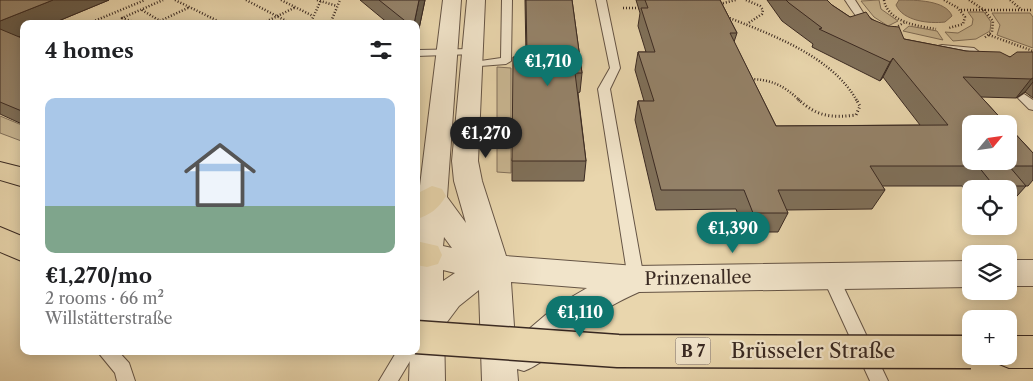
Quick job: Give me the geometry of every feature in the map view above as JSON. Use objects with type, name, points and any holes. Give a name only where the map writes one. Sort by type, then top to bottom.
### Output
[{"type":"highway","points":[[0,171],[20,177]]},
{"type":"highway","points":[[0,239],[20,248]]},
{"type":"highway","name":"Brüsseler Straße","points":[[420,338],[618,350],[962,352]]},
{"type":"highway","points":[[1017,352],[1033,352]]},
{"type":"street","points":[[452,0],[463,57],[465,161],[468,181],[494,268],[500,381]]},
{"type":"street","points":[[420,271],[424,202],[463,57],[476,0]]},
{"type":"street","points":[[424,202],[473,252],[494,268]]},
{"type":"street","name":"Prinzenallee","points":[[421,254],[494,268],[636,279],[962,274]]},
{"type":"street","points":[[420,332],[446,296],[472,276],[494,268]]},
{"type":"street","points":[[1017,273],[1033,273]]},
{"type":"street","points":[[507,381],[516,362],[568,316],[611,290],[636,279]]},
{"type":"street","points":[[420,354],[427,381]]},
{"type":"lane","points":[[420,53],[506,61],[506,0]]},
{"type":"lane","points":[[850,0],[861,16],[881,30]]},
{"type":"lane","points":[[602,4],[615,68],[604,89],[636,279]]},
{"type":"lane","points":[[932,46],[970,50],[997,71]]},
{"type":"lane","points":[[830,276],[878,381]]},
{"type":"lane","points":[[110,355],[123,369],[126,381]]},
{"type":"lane","points":[[388,381],[405,355]]},
{"type":"path","points":[[96,20],[144,0]]},
{"type":"path","points":[[128,20],[122,18],[164,0]]},
{"type":"path","points":[[175,0],[216,20]]},
{"type":"path","points":[[246,0],[286,20]]},
{"type":"path","points":[[281,0],[313,16]]},
{"type":"path","points":[[316,0],[337,6]]},
{"type":"path","points":[[332,20],[340,0]]},
{"type":"path","points":[[719,4],[736,0]]},
{"type":"path","points":[[746,0],[760,6],[763,10],[757,19],[746,24]]},
{"type":"path","points":[[884,0],[887,10],[900,19],[915,25],[938,29]]},
{"type":"path","points":[[944,0],[961,10],[965,17],[963,24],[946,29]]},
{"type":"path","points":[[969,0],[991,17],[994,26],[989,35],[980,40]]},
{"type":"path","points":[[1010,0],[1023,10]]},
{"type":"path","points":[[312,20],[320,1]]},
{"type":"path","points":[[602,4],[643,8]]},
{"type":"path","points":[[162,20],[190,7]]},
{"type":"path","points":[[269,20],[296,7]]},
{"type":"path","points":[[141,10],[158,20]]},
{"type":"path","points":[[961,10],[1033,10]]},
{"type":"path","points":[[719,14],[746,24],[797,48],[838,77],[856,95],[860,106],[856,114],[828,117],[814,113],[782,86],[770,80],[746,79]]},
{"type":"path","points":[[989,35],[1033,51]]},
{"type":"shaded area","points":[[879,0],[881,9],[898,21],[888,26],[874,17],[861,1]]},
{"type":"shaded area","points":[[899,0],[937,4],[949,11],[952,16],[945,22],[924,22],[910,18],[899,10],[896,5]]},
{"type":"shaded area","points":[[968,12],[984,12],[991,22],[990,31],[976,39],[953,41],[945,32],[958,33],[972,25],[973,19]]},
{"type":"shaded area","points":[[992,13],[1030,13],[1033,17],[1033,48],[997,35],[1000,25]]},
{"type":"shaded area","points":[[909,26],[937,31],[943,40],[903,31]]},
{"type":"shaded area","points":[[497,67],[511,68],[511,173],[497,172]]},
{"type":"shaded area","points":[[0,116],[20,124],[20,140],[0,133]]},
{"type":"building","points":[[0,0],[53,0],[0,21]]},
{"type":"building","points":[[379,0],[419,0],[415,20],[404,20]]},
{"type":"building","points":[[526,0],[572,0],[582,73],[575,73],[586,161],[512,161],[513,57],[527,56]]},
{"type":"building","points":[[645,0],[720,0],[737,33],[730,33],[776,126],[948,125],[893,58],[890,62],[819,29],[822,28],[786,0],[827,0],[850,17],[866,12],[871,19],[888,26],[899,27],[904,39],[966,51],[1000,52],[1010,57],[1017,52],[1033,52],[1033,78],[963,77],[998,115],[962,115],[962,166],[870,166],[885,190],[778,190],[788,213],[753,213],[744,190],[661,190],[638,101],[654,101],[638,52],[655,52],[641,8],[648,8]]},
{"type":"building","points":[[0,29],[20,37],[20,110],[0,102]]},
{"type":"building","points":[[1018,137],[1033,153],[1033,166],[1018,166]]},
{"type":"building","points":[[981,170],[1012,170],[1026,186],[1017,186],[1017,180],[989,180]]}]
